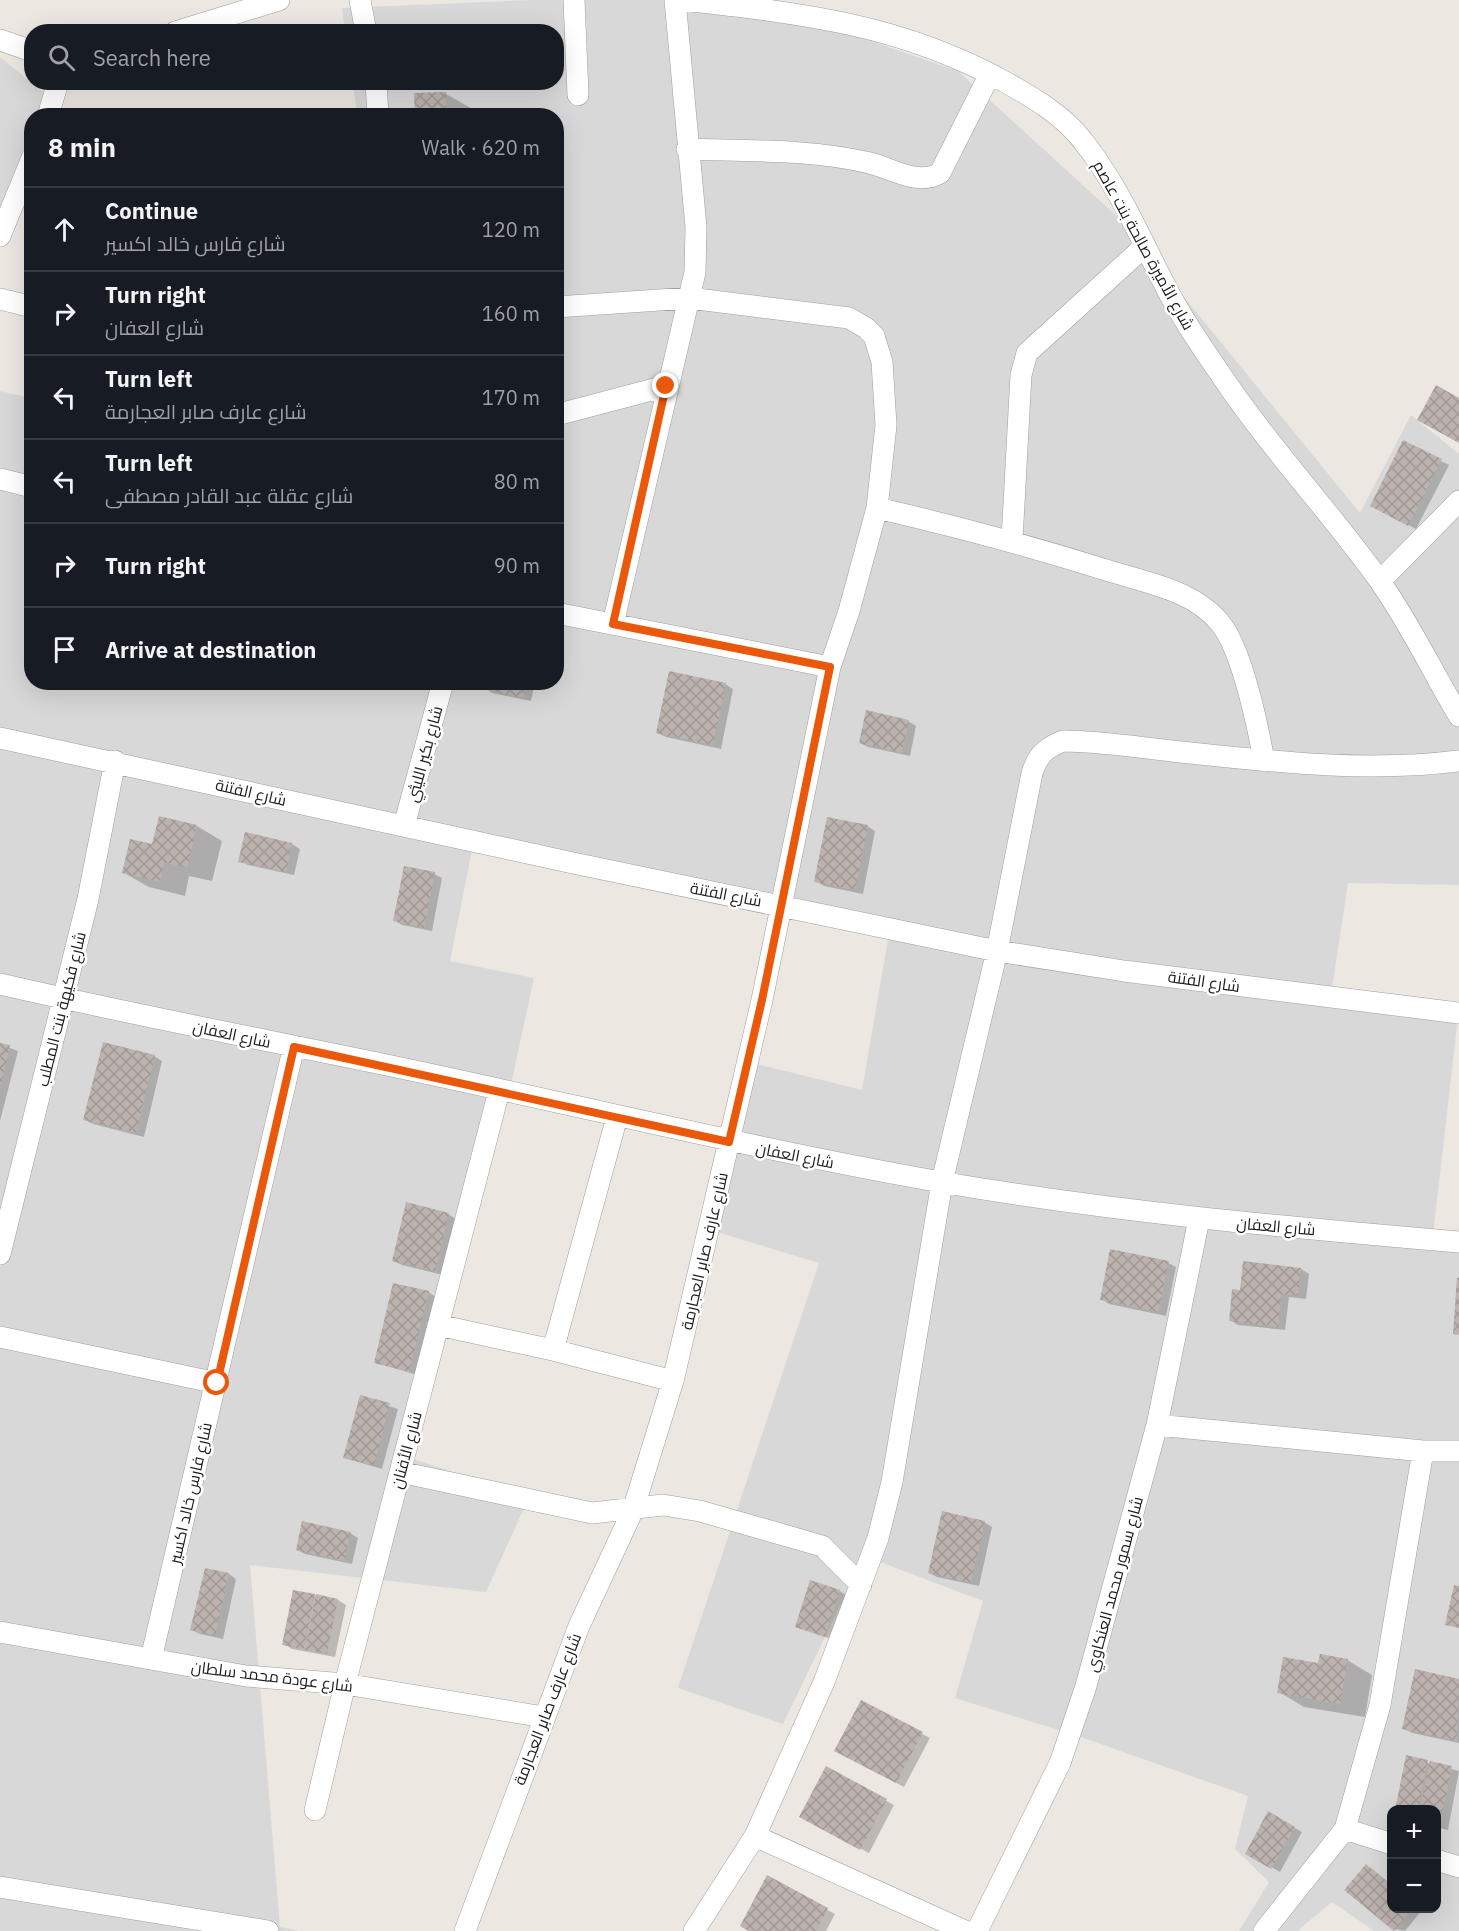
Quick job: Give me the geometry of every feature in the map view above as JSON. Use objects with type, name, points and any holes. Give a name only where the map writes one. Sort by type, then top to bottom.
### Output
[{"type":"street","points":[[201,24],[279,0]]},
{"type":"street","points":[[360,0],[364,24]]},
{"type":"street","points":[[574,0],[578,95]]},
{"type":"street","points":[[613,624],[666,386],[695,272],[697,238],[675,0]]},
{"type":"street","name":"شارع الأميرة صالحة بنت عاصم","points":[[682,0],[760,9],[873,28],[957,58],[990,74],[1027,94],[1081,138],[1102,167],[1171,297],[1232,392],[1380,581],[1459,716]]},
{"type":"street","points":[[0,40],[24,48]]},
{"type":"street","points":[[687,149],[824,156],[870,163],[921,179],[931,178],[940,173],[990,74]]},
{"type":"street","points":[[50,108],[56,90]]},
{"type":"street","points":[[376,90],[378,108]]},
{"type":"street","points":[[0,236],[24,178]]},
{"type":"street","points":[[1012,540],[1021,375],[1027,353],[1145,246]]},
{"type":"street","name":"شارع عارف صابر العجارمة","points":[[465,1931],[579,1626],[633,1510],[673,1381],[781,906],[830,667],[849,611],[877,508],[886,404],[882,362],[874,336],[866,328],[849,318],[832,314],[689,298],[564,306]]},
{"type":"street","points":[[0,299],[24,305]]},
{"type":"street","points":[[564,413],[666,386]]},
{"type":"street","points":[[0,479],[24,485]]},
{"type":"street","points":[[1380,581],[1459,501]]},
{"type":"street","points":[[877,508],[1012,540],[1190,598],[1221,623],[1232,642],[1257,720],[1264,761]]},
{"type":"street","points":[[564,615],[830,667]]},
{"type":"street","name":"شارع بكير الليثي","points":[[404,826],[441,690]]},
{"type":"street","name":"شارع الفتنة","points":[[0,738],[997,951],[1124,971],[1459,1013]]},
{"type":"street","points":[[694,1931],[755,1836],[824,1682],[878,1538],[892,1482],[942,1182],[997,951],[1032,773],[1037,758],[1048,746],[1063,741],[1080,741],[1264,761],[1396,767],[1459,761]]},
{"type":"street","name":"شارع فكيهة بنت المطلب","points":[[0,1254],[3,1230],[88,899],[115,761]]},
{"type":"street","name":"شارع العفان","points":[[0,984],[729,1142],[942,1182],[1074,1203],[1199,1219],[1459,1242]]},
{"type":"street","name":"شارع فارس خالد اكسير","points":[[150,1659],[217,1383],[294,1047]]},
{"type":"street","name":"شارع الأفنان","points":[[315,1810],[345,1684],[498,1091]]},
{"type":"street","points":[[553,1350],[617,1117]]},
{"type":"street","name":"شارع سمور محمد العنكاوي","points":[[977,1931],[1060,1763],[1086,1686],[1157,1425],[1199,1219]]},
{"type":"street","points":[[438,1325],[553,1350],[673,1381]]},
{"type":"street","points":[[0,1337],[217,1383]]},
{"type":"street","points":[[1157,1425],[1423,1451],[1459,1451]]},
{"type":"street","points":[[1264,1931],[1345,1829],[1380,1706],[1423,1451]]},
{"type":"street","points":[[400,1472],[579,1512],[633,1510],[649,1505],[677,1506],[822,1546],[861,1585]]},
{"type":"street","name":"شارع عودة محمد سلطان","points":[[0,1632],[246,1676],[345,1684],[544,1717]]},
{"type":"street","points":[[1345,1829],[1387,1842]]},
{"type":"street","points":[[755,1836],[965,1931]]},
{"type":"street","points":[[1441,1861],[1459,1867]]},
{"type":"street","points":[[0,1887],[268,1931]]},
{"type":"shaded area","points":[[532,0],[750,0],[958,71],[1122,221],[1360,513],[1411,415],[1459,454],[1459,885],[1348,883],[1332,988],[1459,1008],[1432,1244],[1459,1246],[1459,1931],[1374,1931],[1332,1902],[1297,1931],[1239,1931],[1269,1882],[1235,1849],[1248,1796],[1078,1736],[955,1698],[983,1601],[864,1556],[783,1724],[678,1688],[819,1263],[717,1232],[749,1062],[862,1090],[891,922],[474,840],[450,961],[534,978],[508,1098],[407,1457],[529,1497],[486,1592],[250,1565],[280,1927],[298,1931],[0,1931],[0,391],[24,396],[24,690],[564,690],[564,108],[356,108],[354,90],[564,90],[564,24],[344,24],[342,8]]},
{"type":"shaded area","points":[[0,57],[24,76],[24,90],[41,90],[63,108],[24,108],[24,194],[0,240]]},
{"type":"building","points":[[446,92],[446,108],[415,108],[414,93]]},
{"type":"building","points":[[1436,385],[1459,398],[1459,443],[1417,420]]},
{"type":"building","points":[[1403,440],[1442,459],[1408,526],[1370,506]]},
{"type":"building","points":[[669,671],[726,683],[713,745],[656,733]]},
{"type":"building","points":[[487,690],[524,690],[523,698]]},
{"type":"building","points":[[866,710],[909,720],[902,753],[859,743]]},
{"type":"building","points":[[159,816],[197,825],[187,868],[164,862],[160,882],[122,873],[130,839],[152,844]]},
{"type":"building","points":[[827,817],[868,825],[855,890],[814,882]]},
{"type":"building","points":[[245,832],[292,843],[286,872],[238,862]]},
{"type":"building","points":[[404,866],[435,872],[424,928],[393,921]]},
{"type":"building","points":[[103,1042],[155,1055],[136,1133],[83,1120]]},
{"type":"building","points":[[0,1043],[10,1045],[1,1084],[0,1084]]},
{"type":"building","points":[[406,1202],[449,1213],[435,1271],[392,1261]]},
{"type":"building","points":[[1110,1249],[1169,1261],[1158,1312],[1100,1300]]},
{"type":"building","points":[[1243,1261],[1301,1268],[1298,1295],[1281,1294],[1278,1327],[1229,1321],[1232,1289],[1240,1290]]},
{"type":"building","points":[[1457,1278],[1459,1278],[1459,1335],[1453,1334]]},
{"type":"building","points":[[393,1283],[429,1291],[409,1372],[374,1363]]},
{"type":"building","points":[[360,1395],[390,1403],[374,1466],[343,1458]]},
{"type":"building","points":[[942,1511],[985,1521],[971,1583],[928,1573]]},
{"type":"building","points":[[302,1521],[351,1532],[344,1561],[296,1550]]},
{"type":"building","points":[[205,1568],[229,1573],[215,1636],[190,1630]]},
{"type":"building","points":[[810,1580],[840,1590],[825,1637],[795,1627]]},
{"type":"building","points":[[1454,1585],[1459,1586],[1459,1628],[1445,1625]]},
{"type":"building","points":[[293,1590],[315,1594],[304,1649],[282,1645]]},
{"type":"building","points":[[316,1594],[338,1599],[327,1654],[305,1650]]},
{"type":"building","points":[[1320,1654],[1348,1659],[1340,1704],[1277,1693],[1283,1657],[1318,1663]]},
{"type":"building","points":[[1415,1669],[1459,1679],[1457,1741],[1402,1729]]},
{"type":"building","points":[[861,1700],[923,1732],[896,1783],[834,1751]]},
{"type":"building","points":[[1406,1755],[1428,1760],[1419,1805],[1396,1805]]},
{"type":"building","points":[[1430,1761],[1452,1766],[1441,1821],[1441,1805],[1421,1805]]},
{"type":"building","points":[[826,1766],[887,1799],[860,1850],[799,1817]]},
{"type":"building","points":[[1268,1811],[1295,1827],[1271,1869],[1245,1854]]},
{"type":"building","points":[[1366,1864],[1387,1881],[1387,1913],[1408,1913],[1394,1931],[1344,1890]]},
{"type":"building","points":[[767,1875],[828,1908],[816,1931],[748,1931],[740,1926]]},
{"type":"route","points":[[217,1383],[294,1047],[404,1069],[729,1142],[762,1000],[830,667],[613,624],[666,386]]}]
